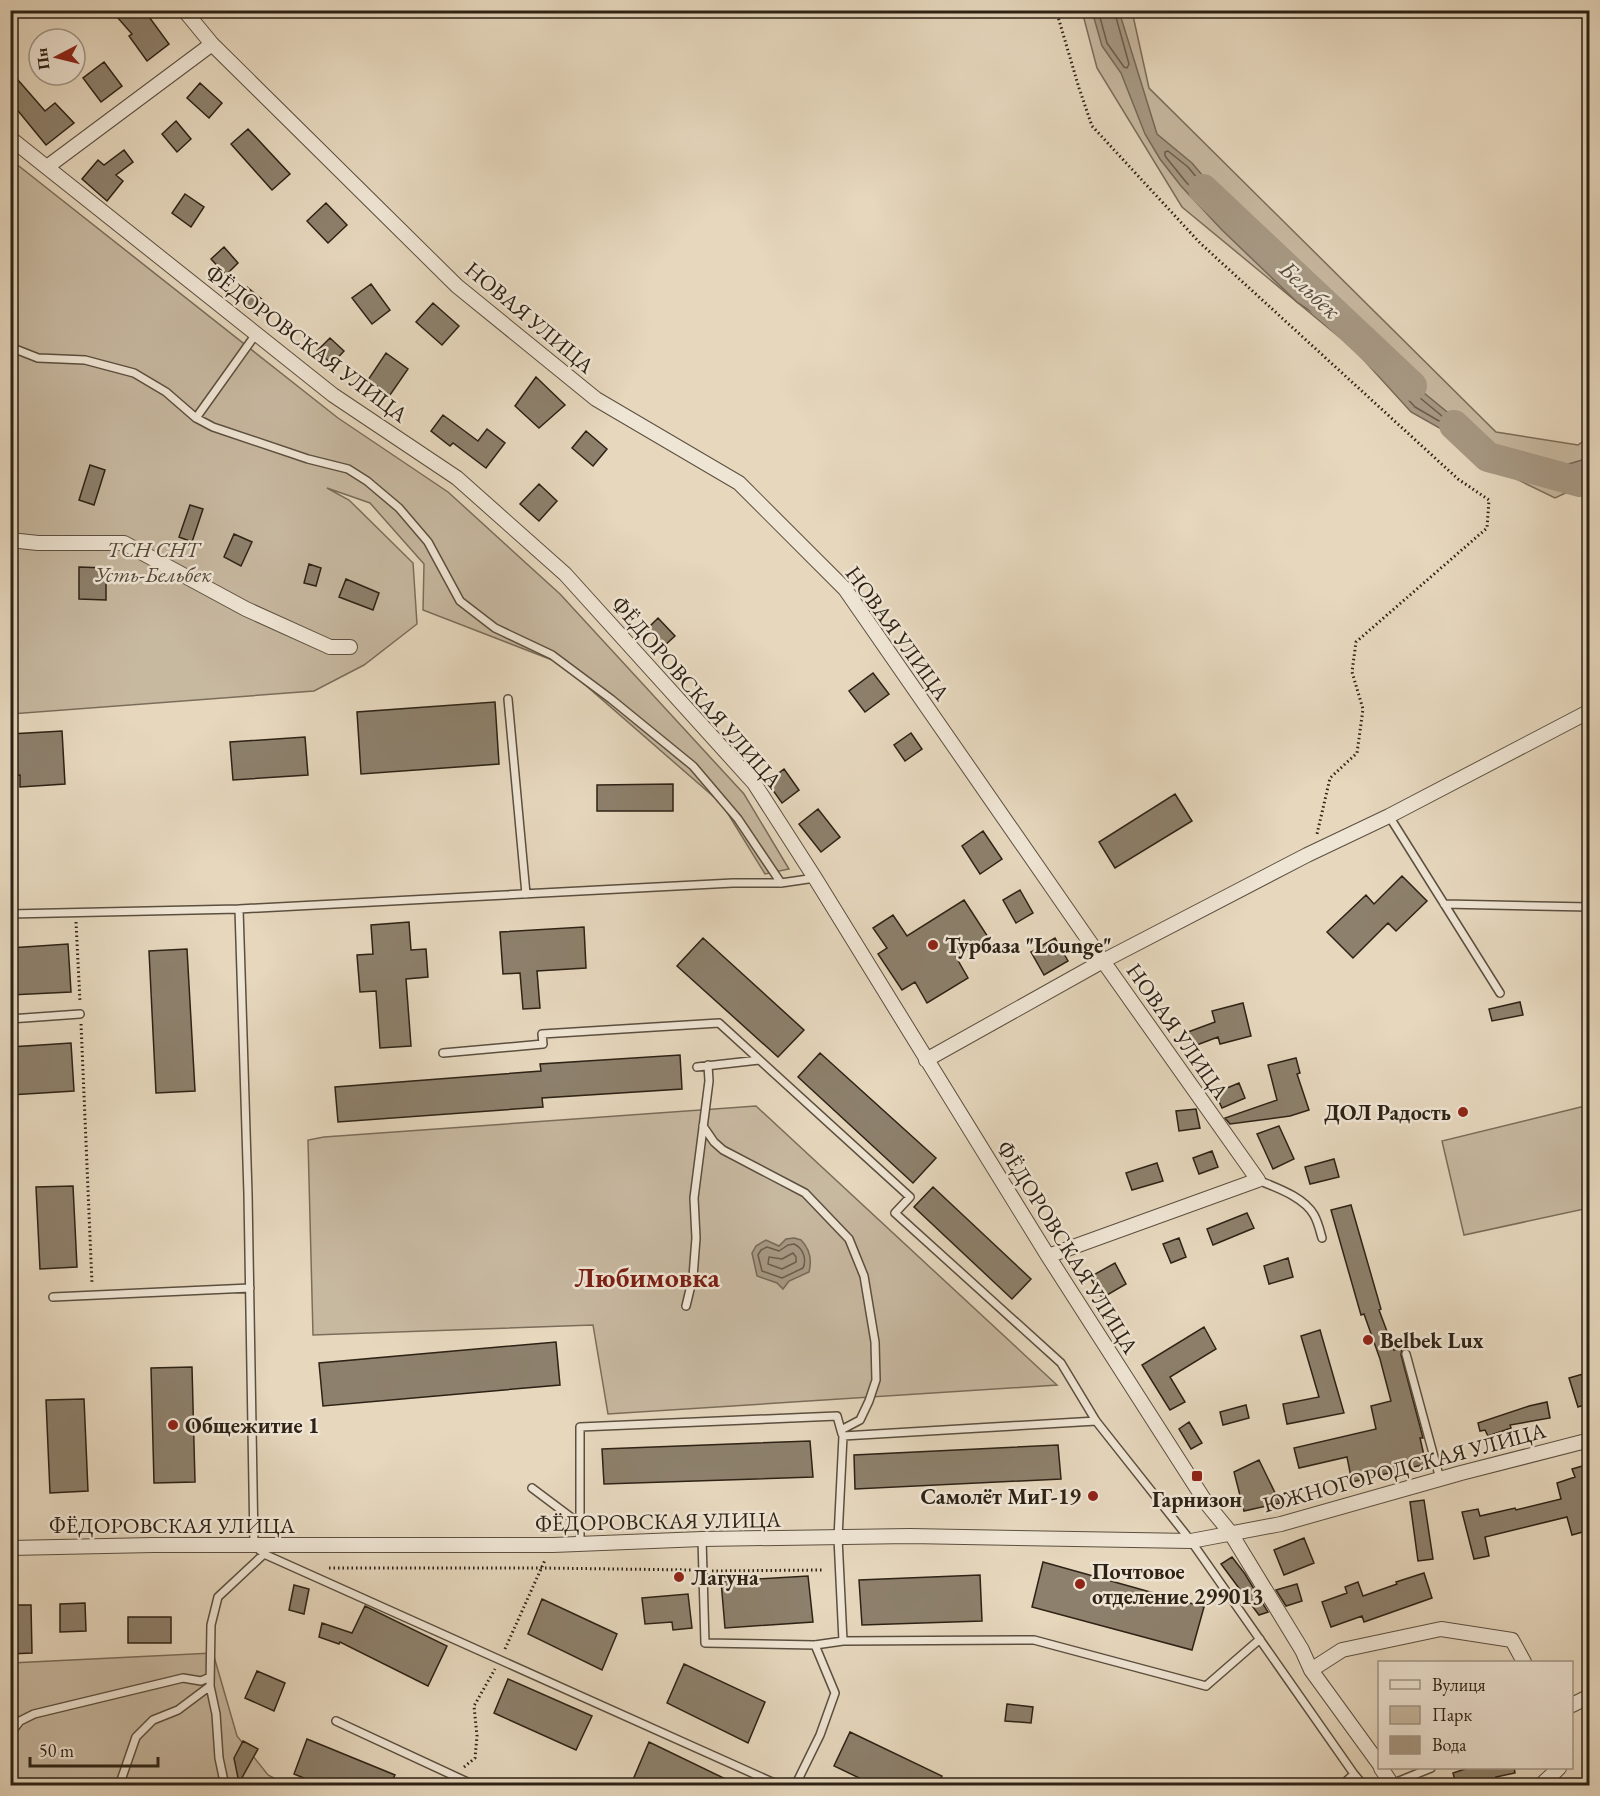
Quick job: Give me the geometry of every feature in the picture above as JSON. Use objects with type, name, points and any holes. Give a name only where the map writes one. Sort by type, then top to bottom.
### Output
[{"type":"street","name":"НОВАЯ УЛИЦА","points":[[184,10],[212,44],[457,286],[596,399],[739,483],[845,589],[1102,962],[1258,1180]]},
{"type":"street","points":[[47,167],[212,44]]},
{"type":"street","name":"ФЁДОРОВСКАЯ УЛИЦА","points":[[10,138],[333,395],[457,478],[565,574],[754,783],[815,878],[1047,1256],[1208,1504],[1230,1532],[1191,1541],[910,1536],[259,1550],[10,1548]]},
{"type":"street","points":[[10,540],[38,543],[124,543],[246,609],[330,646],[350,647]]},
{"type":"street","points":[[926,1060],[1102,962],[1590,711]]},
{"type":"street","points":[[1047,1256],[1258,1180]]},
{"type":"street","name":"ЮЖНОГОРОДСКАЯ УЛИЦА","points":[[1230,1532],[1281,1524],[1590,1440]]},
{"type":"street","points":[[1230,1532],[1302,1650],[1311,1670],[1378,1763]]},
{"type":"street","points":[[1311,1670],[1342,1650],[1441,1629],[1512,1640],[1523,1661]]},
{"type":"street","points":[[1573,1704],[1590,1696]]},
{"type":"street","points":[[1382,1769],[1392,1785]]},
{"type":"street","points":[[1540,1785],[1557,1769]]},
{"type":"lane","points":[[196,418],[256,334]]},
{"type":"lane","points":[[10,346],[39,358],[85,360],[134,373],[166,392],[196,418],[213,427],[299,456],[348,469],[368,481],[399,508],[428,542],[459,601],[495,628],[552,655],[611,699],[693,766],[738,819],[781,883]]},
{"type":"lane","points":[[508,699],[526,894]]},
{"type":"lane","points":[[1389,816],[1500,993]]},
{"type":"lane","points":[[10,914],[239,909],[733,883],[781,883],[815,878]]},
{"type":"lane","points":[[1444,904],[1590,907]]},
{"type":"lane","points":[[225,1785],[219,1758],[216,1714],[210,1686],[211,1625],[218,1597],[259,1550],[239,909]]},
{"type":"lane","points":[[10,1019],[80,1014]]},
{"type":"lane","points":[[443,1053],[543,1044],[542,1034],[719,1023],[910,1197],[895,1213],[1061,1363],[1096,1422],[1191,1541],[1364,1785]]},
{"type":"lane","points":[[697,1066],[759,1060]]},
{"type":"lane","points":[[686,1306],[693,1276],[696,1238],[693,1198],[709,1082],[708,1065]]},
{"type":"lane","points":[[703,1126],[723,1150],[805,1193],[849,1239],[864,1276],[875,1342],[876,1380],[860,1420],[842,1433]]},
{"type":"lane","points":[[1258,1180],[1300,1201],[1314,1214],[1323,1238]]},
{"type":"lane","points":[[53,1296],[250,1288]]},
{"type":"lane","points":[[1406,1354],[1440,1479]]},
{"type":"lane","points":[[580,1544],[580,1427],[837,1416],[842,1433],[838,1538],[843,1641]]},
{"type":"lane","points":[[842,1433],[1096,1422]]},
{"type":"lane","points":[[532,1488],[580,1524]]},
{"type":"lane","points":[[702,1539],[705,1643],[814,1645],[843,1641],[1034,1640],[1206,1686],[1260,1639]]},
{"type":"lane","points":[[259,1550],[781,1785]]},
{"type":"lane","points":[[795,1785],[820,1735],[835,1693],[814,1645]]},
{"type":"lane","points":[[10,1734],[20,1721],[34,1714],[183,1678],[201,1681],[210,1677]]},
{"type":"lane","points":[[119,1785],[136,1737],[153,1720],[178,1710],[210,1686]]},
{"type":"lane","points":[[336,1721],[476,1785]]},
{"type":"lane","points":[[1392,1785],[1427,1769]]},
{"type":"lane","points":[[1341,1785],[1354,1774]]},
{"type":"path","points":[[1056,10],[1092,126],[1200,243],[1449,472],[1489,500],[1487,528],[1356,642],[1352,672],[1364,709],[1357,753],[1330,778],[1316,839],[1307,855]]},
{"type":"path","points":[[76,913],[93,1295]]},
{"type":"path","points":[[430,1785],[441,1769],[463,1768],[475,1758],[477,1736],[474,1706],[500,1660],[553,1545]]},
{"type":"path","points":[[329,1569],[822,1570]]},
{"type":"green space","points":[[1082,11],[1132,11],[1149,88],[1496,432],[1578,445],[1589,437],[1589,482],[1555,498],[1504,473],[1182,207],[1097,68]]},
{"type":"green space","name":"ТСН СНТ Усть-Бельбек","points":[[10,159],[338,418],[448,492],[560,594],[744,794],[789,869],[765,874],[722,804],[560,663],[423,610],[424,564],[370,503],[327,488],[349,500],[413,563],[417,624],[364,665],[314,691],[11,714]]},
{"type":"green space","points":[[1589,1105],[1589,1208],[1464,1235],[1442,1141]]},
{"type":"green space","points":[[756,1106],[1057,1385],[608,1414],[593,1325],[313,1335],[308,1140]]},
{"type":"green space","points":[[213,1653],[237,1736],[268,1775],[287,1785],[11,1786],[11,1663]]},
{"type":"water","name":"Бельбек","points":[[1092,11],[1119,11],[1157,134],[1192,163],[1230,208],[1233,217],[1385,361],[1479,438],[1530,459],[1558,467],[1589,458],[1589,475],[1552,488],[1528,478],[1411,412],[1331,324],[1298,303],[1222,230],[1181,186],[1160,159],[1145,134],[1121,73],[1102,46]]},
{"type":"water","points":[[786,1239],[801,1240],[808,1251],[809,1272],[789,1281],[783,1289],[777,1283],[757,1276],[752,1253],[756,1246],[766,1240],[779,1246]]},
{"type":"building","points":[[111,10],[144,10],[169,44],[147,61],[129,36],[132,34]]},
{"type":"building","points":[[104,62],[122,86],[101,102],[87,83],[87,75]]},
{"type":"building","points":[[18,80],[45,111],[55,103],[74,123],[46,145],[10,101],[10,86]]},
{"type":"building","points":[[200,83],[222,103],[209,118],[187,98]]},
{"type":"building","points":[[176,121],[191,139],[177,152],[162,134]]},
{"type":"building","points":[[248,129],[290,174],[272,190],[231,144]]},
{"type":"building","points":[[124,150],[133,162],[116,175],[123,181],[107,201],[82,179],[98,160],[104,165]]},
{"type":"building","points":[[185,194],[204,207],[191,227],[172,213]]},
{"type":"building","points":[[326,203],[347,225],[328,243],[307,221]]},
{"type":"building","points":[[224,247],[238,263],[226,275],[211,259]]},
{"type":"building","points":[[371,284],[390,310],[372,324],[352,298]]},
{"type":"building","points":[[247,287],[264,301],[254,313],[237,299]]},
{"type":"building","points":[[433,303],[459,326],[442,345],[416,322]]},
{"type":"building","points":[[330,338],[344,351],[332,364],[317,351]]},
{"type":"building","points":[[386,353],[408,369],[390,395],[368,380]]},
{"type":"building","points":[[536,377],[565,405],[539,428],[515,406]]},
{"type":"building","points":[[443,415],[478,441],[487,429],[505,443],[486,468],[453,443],[450,446],[431,431]]},
{"type":"building","points":[[586,431],[607,449],[593,466],[572,448]]},
{"type":"building","points":[[90,465],[105,470],[94,505],[79,500]]},
{"type":"building","points":[[539,484],[557,501],[539,521],[520,504]]},
{"type":"building","points":[[190,505],[203,509],[192,542],[179,537]]},
{"type":"building","points":[[234,534],[252,542],[241,566],[224,557]]},
{"type":"building","points":[[309,564],[321,568],[316,586],[304,583]]},
{"type":"building","points":[[79,567],[106,568],[106,600],[79,599]]},
{"type":"building","points":[[346,579],[379,593],[373,610],[339,597]]},
{"type":"building","points":[[658,618],[675,636],[663,647],[647,629]]},
{"type":"building","points":[[873,673],[889,694],[865,712],[849,691]]},
{"type":"building","points":[[495,702],[499,764],[361,774],[357,712]]},
{"type":"building","points":[[62,731],[65,784],[20,787],[20,775],[10,776],[10,734]]},
{"type":"building","points":[[911,733],[922,749],[905,761],[894,745]]},
{"type":"building","points":[[305,737],[308,775],[233,780],[230,742]]},
{"type":"building","points":[[784,769],[799,790],[782,803],[767,782]]},
{"type":"building","points":[[673,784],[673,811],[597,811],[597,785]]},
{"type":"building","points":[[1175,794],[1192,821],[1115,868],[1099,842]]},
{"type":"building","points":[[818,809],[840,837],[821,852],[799,824]]},
{"type":"building","points":[[983,831],[1002,859],[980,874],[962,846]]},
{"type":"building","points":[[1402,876],[1427,901],[1396,931],[1388,923],[1353,958],[1327,932],[1366,895],[1374,904]]},
{"type":"building","points":[[1020,890],[1033,913],[1016,923],[1003,900]]},
{"type":"building","name":"Турбаза \"Lounge\"","points":[[964,900],[988,937],[956,957],[968,978],[927,1003],[915,982],[902,990],[878,954],[887,948],[873,928],[893,915],[907,936]]},
{"type":"building","points":[[409,922],[411,950],[426,949],[428,977],[406,979],[411,1046],[380,1048],[376,991],[360,992],[357,955],[373,954],[371,925]]},
{"type":"building","points":[[584,927],[586,968],[537,971],[540,1008],[523,1009],[520,973],[503,974],[500,932]]},
{"type":"building","points":[[703,938],[804,1030],[778,1057],[677,966]]},
{"type":"building","points":[[1055,938],[1068,961],[1044,975],[1031,952]]},
{"type":"building","points":[[68,944],[71,992],[10,995],[10,948]]},
{"type":"building","points":[[187,949],[195,1091],[156,1093],[149,951]]},
{"type":"building","points":[[1520,1002],[1523,1015],[1492,1021],[1489,1009]]},
{"type":"building","points":[[1243,1003],[1251,1036],[1220,1044],[1218,1037],[1194,1046],[1188,1032],[1215,1022],[1212,1011]]},
{"type":"building","points":[[71,1043],[74,1091],[10,1095],[10,1047]]},
{"type":"building","points":[[820,1053],[936,1158],[913,1183],[798,1077]]},
{"type":"building","points":[[680,1055],[682,1089],[542,1098],[543,1107],[338,1122],[335,1087],[541,1071],[540,1064]]},
{"type":"building","points":[[1296,1058],[1300,1073],[1297,1074],[1309,1110],[1290,1116],[1230,1124],[1225,1118],[1277,1100],[1268,1065]]},
{"type":"building","points":[[1239,1083],[1245,1098],[1222,1108],[1215,1093]]},
{"type":"building","points":[[1196,1109],[1200,1128],[1179,1131],[1176,1111]]},
{"type":"building","points":[[1279,1126],[1294,1159],[1273,1169],[1257,1134]]},
{"type":"building","points":[[1212,1151],[1218,1167],[1199,1174],[1193,1158]]},
{"type":"building","points":[[1334,1159],[1339,1177],[1310,1184],[1305,1167]]},
{"type":"building","points":[[1157,1163],[1163,1181],[1132,1190],[1126,1173]]},
{"type":"building","points":[[73,1186],[77,1267],[40,1269],[36,1187]]},
{"type":"building","points":[[933,1187],[1031,1279],[1012,1299],[914,1207]]},
{"type":"building","points":[[1351,1205],[1381,1309],[1379,1310],[1394,1350],[1402,1348],[1401,1355],[1423,1438],[1420,1438],[1426,1464],[1352,1482],[1347,1457],[1299,1468],[1294,1448],[1376,1429],[1371,1406],[1391,1401],[1380,1359],[1364,1314],[1361,1315],[1331,1210]]},
{"type":"building","points":[[1247,1213],[1254,1228],[1213,1245],[1207,1229]]},
{"type":"building","points":[[1179,1238],[1186,1257],[1171,1263],[1163,1244]]},
{"type":"building","points":[[1288,1258],[1293,1277],[1269,1284],[1264,1266]]},
{"type":"building","points":[[1115,1263],[1126,1284],[1102,1298],[1090,1277]]},
{"type":"building","points":[[1204,1327],[1216,1349],[1170,1377],[1185,1402],[1170,1410],[1142,1365]]},
{"type":"building","points":[[1320,1330],[1344,1413],[1287,1424],[1283,1404],[1319,1397],[1301,1336]]},
{"type":"building","points":[[556,1342],[560,1385],[323,1406],[319,1363]]},
{"type":"building","name":"Общежитие 1","points":[[192,1367],[195,1482],[154,1483],[151,1368]]},
{"type":"building","points":[[1590,1372],[1590,1403],[1578,1407],[1569,1378]]},
{"type":"building","points":[[84,1399],[88,1491],[50,1493],[46,1400]]},
{"type":"building","points":[[1547,1402],[1550,1418],[1510,1425],[1511,1428],[1488,1436],[1485,1430],[1480,1431],[1478,1423]]},
{"type":"building","points":[[1246,1405],[1249,1418],[1223,1425],[1220,1412]]},
{"type":"building","points":[[1189,1422],[1202,1443],[1191,1449],[1179,1429]]},
{"type":"building","points":[[810,1441],[813,1477],[604,1484],[602,1449]]},
{"type":"building","points":[[1058,1445],[1061,1479],[855,1489],[854,1455]]},
{"type":"building","points":[[1259,1460],[1280,1503],[1244,1511],[1234,1472]]},
{"type":"building","points":[[1586,1465],[1590,1474],[1590,1530],[1572,1535],[1567,1517],[1485,1537],[1489,1556],[1474,1559],[1462,1512],[1478,1509],[1480,1516],[1561,1499],[1557,1483],[1575,1477],[1572,1469]]},
{"type":"building","points":[[1424,1500],[1433,1559],[1418,1561],[1410,1502]]},
{"type":"building","points":[[1304,1538],[1314,1563],[1284,1575],[1274,1550]]},
{"type":"building","points":[[1232,1557],[1268,1612],[1259,1615],[1221,1564]]},
{"type":"building","name":"Почтовое отделение 299013","points":[[1043,1562],[1204,1607],[1192,1650],[1032,1607]]},
{"type":"building","points":[[1424,1573],[1432,1598],[1364,1622],[1362,1616],[1331,1627],[1322,1602],[1347,1593],[1345,1587],[1358,1582],[1363,1596]]},
{"type":"building","points":[[980,1575],[982,1621],[862,1625],[859,1580]]},
{"type":"building","points":[[808,1576],[813,1622],[725,1628],[721,1581]]},
{"type":"building","points":[[1297,1584],[1302,1601],[1286,1606],[1276,1590]]},
{"type":"building","points":[[294,1585],[309,1589],[304,1614],[289,1610]]},
{"type":"building","points":[[688,1594],[692,1628],[673,1630],[672,1622],[645,1624],[642,1598]]},
{"type":"building","points":[[542,1599],[617,1634],[602,1670],[528,1634]]},
{"type":"building","points":[[85,1603],[86,1631],[60,1632],[60,1604]]},
{"type":"building","points":[[10,1605],[31,1605],[32,1653],[10,1654]]},
{"type":"building","points":[[365,1606],[447,1646],[428,1686],[340,1642],[339,1644],[319,1637],[322,1623],[352,1633]]},
{"type":"building","points":[[128,1617],[171,1617],[171,1643],[128,1643]]},
{"type":"building","points":[[684,1664],[765,1702],[748,1743],[667,1703]]},
{"type":"building","points":[[257,1671],[285,1683],[274,1711],[245,1698]]},
{"type":"building","points":[[508,1679],[592,1716],[576,1750],[494,1713]]},
{"type":"building","points":[[1007,1704],[1033,1707],[1031,1723],[1005,1721]]},
{"type":"building","points":[[850,1732],[942,1776],[938,1785],[874,1785],[834,1766]]},
{"type":"building","points":[[307,1739],[395,1775],[390,1785],[321,1785],[294,1774]]},
{"type":"building","points":[[243,1741],[258,1749],[239,1783],[234,1758]]},
{"type":"building","points":[[649,1742],[738,1785],[639,1785],[632,1782]]},
{"type":"building","points":[[1465,1769],[1514,1769],[1515,1773],[1496,1777],[1501,1785],[1486,1785],[1483,1780],[1456,1785],[1453,1773]]},
{"type":"waterway","name":"Бельбек","points":[[1203,189],[1412,386]]},
{"type":"waterway","name":"Бельбек","points":[[1454,425],[1488,457],[1580,482],[1590,475]]},
{"type":"place","name":"Турбаза \"Lounge\"","points":[[933,945]]},
{"type":"place","name":"ДОЛ Радость","points":[[1463,1112]]},
{"type":"place","name":"Belbek Lux","points":[[1368,1340]]},
{"type":"place","name":"Общежитие 1","points":[[173,1425]]},
{"type":"place","name":"Гарнизон","points":[[1197,1476]]},
{"type":"place","name":"Самолёт МиГ-19","points":[[1093,1496]]},
{"type":"place","name":"Лагуна","points":[[679,1577]]},
{"type":"place","name":"Почтовое отделение 299013","points":[[1080,1584]]},
{"type":"district","name":"Любимовка","points":[[647,1277]]}]
